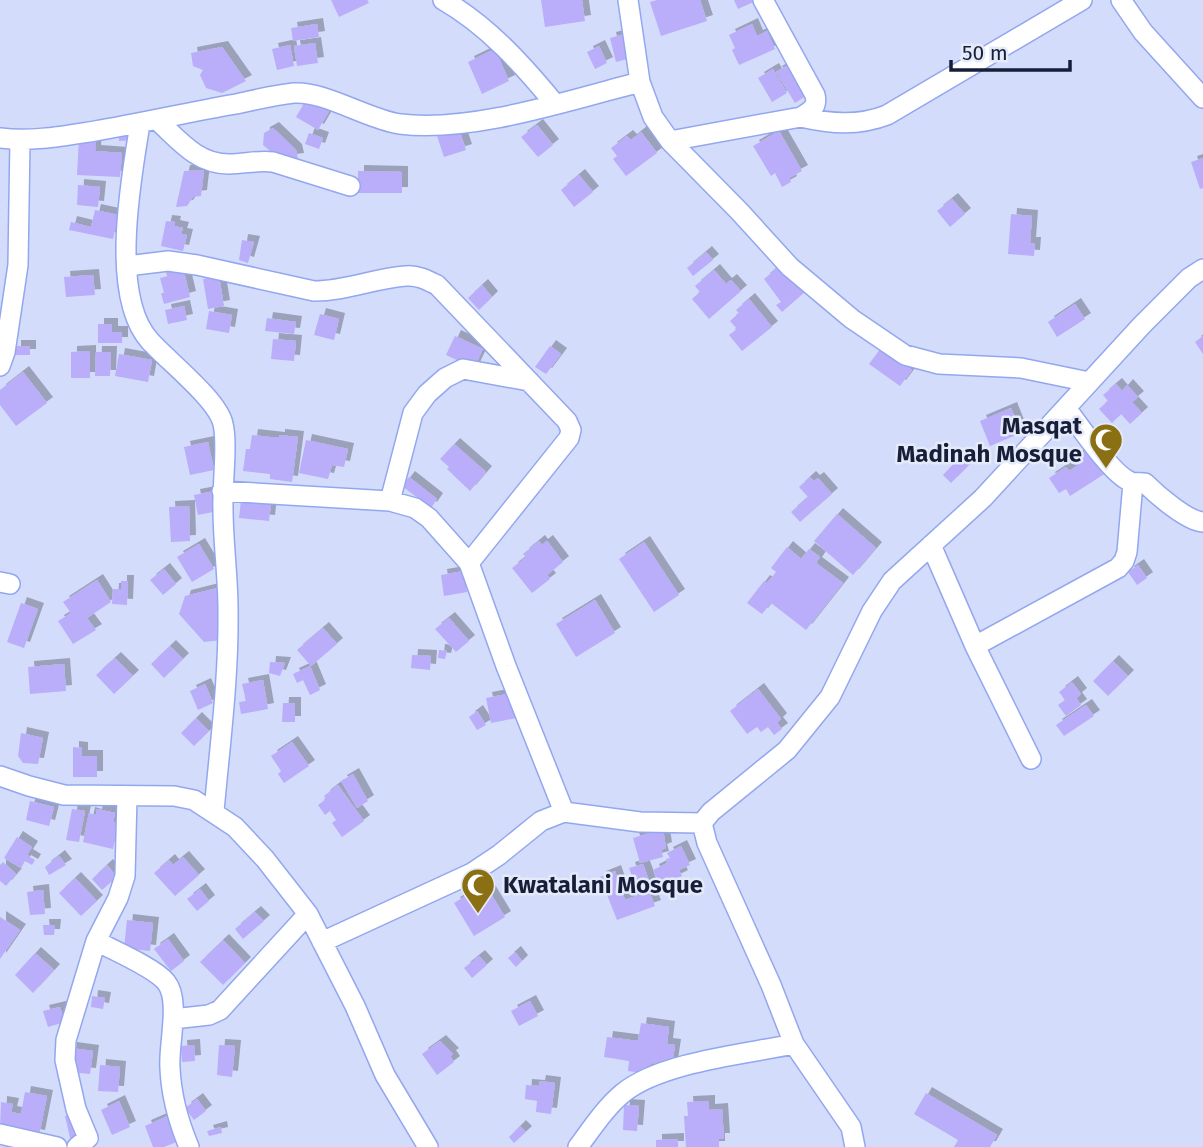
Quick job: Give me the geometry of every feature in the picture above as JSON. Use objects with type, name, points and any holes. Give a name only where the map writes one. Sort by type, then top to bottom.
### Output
[{"type":"street","points":[[443,0],[487,32],[536,80],[555,104]]},
{"type":"street","points":[[628,0],[640,82],[653,117],[670,141],[790,267],[852,319],[905,355],[939,365],[1021,368],[1089,382]]},
{"type":"street","points":[[670,141],[801,117],[814,109],[817,102],[815,94],[763,0]]},
{"type":"street","points":[[801,117],[853,123],[869,122],[887,115],[1082,0]]},
{"type":"street","points":[[1121,0],[1143,32],[1203,98]]},
{"type":"street","points":[[0,138],[55,138],[296,93],[331,101],[403,125],[475,122],[640,82]]},
{"type":"street","points":[[149,122],[198,158],[229,164],[260,160],[273,162],[350,186]]},
{"type":"street","points":[[149,122],[130,187],[127,266],[131,302],[138,326],[214,406],[224,426],[222,491],[228,620],[227,670],[214,811]]},
{"type":"street","points":[[0,366],[5,352],[18,265],[20,140]]},
{"type":"street","points":[[127,266],[168,261],[314,291],[333,291],[407,276],[425,278],[437,285],[567,421],[571,430],[569,438],[469,563]]},
{"type":"street","points":[[702,823],[711,812],[787,750],[830,697],[872,611],[892,581],[983,498],[1151,315],[1189,278],[1203,269]]},
{"type":"street","points":[[390,500],[413,413],[427,394],[445,378],[455,371],[470,369],[529,381]]},
{"type":"street","points":[[1066,408],[1112,466],[1133,483],[1145,483],[1187,516],[1199,523],[1203,522]]},
{"type":"street","points":[[975,646],[1118,568],[1127,552],[1133,483]]},
{"type":"street","points":[[222,491],[390,500],[415,508],[429,518],[469,563],[506,666],[564,812]]},
{"type":"street","points":[[931,545],[975,646],[1031,759]]},
{"type":"street","points":[[0,776],[64,795],[174,796],[194,800],[234,827],[265,859],[308,914],[366,1028],[385,1075],[428,1147]]},
{"type":"street","points":[[77,1147],[84,1144],[88,1138],[74,1100],[65,1060],[66,1040],[96,941],[118,898],[125,876],[127,796]]},
{"type":"street","points":[[323,942],[472,873],[541,821],[564,812],[640,822],[702,823]]},
{"type":"street","points":[[702,823],[707,843],[771,985],[794,1044],[851,1127],[855,1147]]},
{"type":"street","points":[[173,1019],[209,1015],[220,1010],[308,914]]},
{"type":"street","points":[[96,941],[156,973],[167,982],[172,993],[170,1067],[189,1147]]},
{"type":"street","points":[[578,1147],[625,1092],[647,1079],[705,1062],[794,1044]]},
{"type":"street","points":[[0,1134],[57,1147]]},
{"type":"building","points":[[331,0],[367,0],[369,3],[339,17]]},
{"type":"building","points":[[541,0],[582,0],[585,21],[545,27]]},
{"type":"building","points":[[700,0],[707,21],[661,36],[650,2]]},
{"type":"building","points":[[734,0],[758,0],[738,9]]},
{"type":"building","points":[[317,24],[319,37],[293,41],[291,28]]},
{"type":"building","points":[[752,24],[757,36],[767,31],[775,49],[739,65],[729,35]]},
{"type":"building","points":[[629,33],[635,57],[616,62],[610,38]]},
{"type":"building","points":[[315,43],[318,63],[297,66],[294,46]]},
{"type":"building","points":[[290,45],[294,66],[277,70],[272,49]]},
{"type":"building","points":[[599,46],[607,63],[595,69],[587,52]]},
{"type":"building","points":[[222,47],[246,81],[222,93],[206,88],[200,75],[203,70],[193,66],[191,53]]},
{"type":"building","points":[[495,49],[509,81],[482,94],[468,62]]},
{"type":"building","points":[[790,64],[809,94],[795,103],[776,72]]},
{"type":"building","points":[[773,69],[787,93],[772,102],[758,78]]},
{"type":"building","points":[[307,98],[329,111],[318,130],[296,117]]},
{"type":"building","points":[[537,125],[553,145],[538,157],[521,137]]},
{"type":"building","points":[[273,128],[296,150],[298,159],[282,161],[263,145],[264,133]]},
{"type":"building","points":[[459,129],[466,150],[444,157],[437,136]]},
{"type":"building","points":[[119,131],[136,132],[135,140],[119,141]]},
{"type":"building","points":[[779,131],[802,171],[789,178],[791,182],[782,187],[775,173],[771,176],[753,146]]},
{"type":"building","points":[[641,132],[657,153],[626,176],[613,159],[617,156],[611,148],[627,136],[631,140]]},
{"type":"building","points":[[309,133],[323,138],[319,149],[305,144]]},
{"type":"building","points":[[79,138],[96,139],[95,151],[122,153],[120,177],[77,175]]},
{"type":"building","points":[[1203,158],[1203,188],[1200,189],[1191,162]]},
{"type":"building","points":[[204,170],[201,196],[193,197],[187,206],[176,207],[184,171]]},
{"type":"building","points":[[358,171],[402,172],[402,193],[358,193]]},
{"type":"building","points":[[579,175],[593,192],[574,207],[561,190]]},
{"type":"building","points":[[78,185],[100,187],[98,207],[77,205]]},
{"type":"building","points":[[952,199],[965,214],[950,227],[937,211]]},
{"type":"building","points":[[95,210],[118,215],[113,239],[69,230],[71,222],[91,227]]},
{"type":"building","points":[[1011,214],[1032,216],[1030,243],[1035,243],[1034,256],[1008,254]]},
{"type":"building","points":[[166,221],[175,222],[174,226],[183,228],[181,234],[187,235],[183,251],[161,246]]},
{"type":"building","points":[[242,240],[254,242],[248,263],[239,260]]},
{"type":"building","points":[[706,252],[713,260],[693,276],[687,268]]},
{"type":"building","points":[[782,264],[806,291],[782,312],[776,305],[781,302],[764,279]]},
{"type":"building","points":[[183,268],[190,297],[164,304],[160,278],[168,276],[166,272]]},
{"type":"building","points":[[714,270],[726,284],[731,280],[741,291],[709,319],[692,299],[700,292],[695,286]]},
{"type":"building","points":[[93,275],[95,295],[66,297],[64,277]]},
{"type":"building","points":[[219,276],[224,306],[208,309],[203,279]]},
{"type":"building","points":[[482,285],[492,297],[479,310],[468,298]]},
{"type":"building","points":[[749,299],[772,327],[742,351],[729,335],[737,329],[730,321],[739,313],[736,310]]},
{"type":"building","points":[[1075,304],[1085,319],[1057,337],[1048,322]]},
{"type":"building","points":[[184,306],[187,320],[168,324],[165,310]]},
{"type":"building","points":[[209,311],[232,315],[229,333],[206,329]]},
{"type":"building","points":[[320,314],[339,319],[334,340],[314,335]]},
{"type":"building","points":[[267,318],[296,322],[294,334],[265,331]]},
{"type":"building","points":[[98,324],[112,324],[112,332],[122,332],[122,343],[98,343]]},
{"type":"building","points":[[455,336],[483,349],[474,368],[446,355]]},
{"type":"building","points":[[1203,336],[1203,354],[1195,342]]},
{"type":"building","points":[[273,339],[296,341],[294,361],[271,359]]},
{"type":"building","points":[[15,346],[30,346],[30,355],[15,355]]},
{"type":"building","points":[[550,346],[561,354],[546,374],[535,367]]},
{"type":"building","points":[[881,348],[912,370],[900,386],[869,364]]},
{"type":"building","points":[[90,351],[90,378],[71,378],[71,352]]},
{"type":"building","points":[[96,352],[111,352],[110,376],[95,376]]},
{"type":"building","points":[[119,354],[152,360],[148,382],[115,376]]},
{"type":"building","points":[[23,372],[47,403],[16,426],[0,405],[0,390]]},
{"type":"building","points":[[1116,384],[1122,391],[1127,385],[1138,397],[1132,402],[1142,413],[1130,424],[1121,414],[1112,423],[1099,409],[1108,401],[1103,395]]},
{"type":"building","points":[[1011,408],[1021,433],[990,446],[980,421]]},
{"type":"building","points":[[252,435],[298,437],[292,482],[270,479],[270,474],[243,471],[246,449],[250,449]]},
{"type":"building","points":[[306,440],[348,449],[344,467],[332,465],[328,479],[299,473]]},
{"type":"building","points":[[208,442],[214,470],[190,475],[184,447]]},
{"type":"building","points":[[454,444],[486,472],[470,491],[440,459]]},
{"type":"building","points":[[1090,448],[1106,473],[1070,496],[1066,489],[1059,493],[1049,478],[1066,467],[1069,471],[1078,465],[1074,458]]},
{"type":"building","points":[[960,457],[969,465],[951,483],[943,475]]},
{"type":"building","points":[[409,477],[437,499],[431,508],[402,486]]},
{"type":"building","points":[[810,477],[814,481],[818,478],[832,494],[800,522],[791,512],[808,497],[799,487]]},
{"type":"building","points":[[215,491],[218,511],[198,515],[194,495]]},
{"type":"building","points":[[241,500],[271,503],[269,521],[239,518]]},
{"type":"building","points":[[189,506],[190,541],[171,542],[169,507]]},
{"type":"building","points":[[837,514],[876,548],[853,575],[814,541]]},
{"type":"building","points":[[539,541],[542,545],[547,541],[563,562],[547,575],[550,579],[532,593],[512,568],[526,557],[523,554]]},
{"type":"building","points":[[644,542],[679,595],[654,612],[619,559]]},
{"type":"building","points":[[199,544],[214,569],[192,582],[177,557]]},
{"type":"building","points":[[787,547],[801,559],[809,549],[820,557],[816,563],[843,583],[806,630],[771,603],[762,614],[747,603],[764,581],[767,583],[776,572],[771,568]]},
{"type":"building","points":[[1138,565],[1147,578],[1137,585],[1128,572]]},
{"type":"building","points":[[164,569],[176,584],[163,595],[150,580]]},
{"type":"building","points":[[464,571],[467,592],[444,596],[441,575]]},
{"type":"building","points":[[97,580],[111,602],[87,618],[96,630],[73,644],[58,621],[71,613],[63,602]]},
{"type":"building","points":[[121,581],[128,581],[127,605],[112,604],[113,589],[121,589]]},
{"type":"building","points":[[221,587],[222,640],[204,642],[179,614],[185,596]]},
{"type":"building","points":[[595,600],[615,633],[576,657],[556,624]]},
{"type":"building","points":[[21,603],[38,609],[24,648],[7,642]]},
{"type":"building","points":[[449,618],[469,641],[456,652],[435,629]]},
{"type":"building","points":[[323,628],[337,644],[311,666],[297,650]]},
{"type":"building","points":[[170,646],[183,659],[164,678],[151,664]]},
{"type":"building","points":[[439,650],[447,651],[445,659],[438,658]]},
{"type":"building","points":[[412,655],[431,656],[430,670],[411,668]]},
{"type":"building","points":[[115,658],[133,676],[114,694],[96,675]]},
{"type":"building","points":[[1113,661],[1128,676],[1108,696],[1093,681]]},
{"type":"building","points":[[270,662],[285,663],[280,676],[269,673]]},
{"type":"building","points":[[64,664],[66,691],[30,694],[28,667]]},
{"type":"building","points":[[310,666],[320,690],[310,695],[303,680],[297,683],[293,674]]},
{"type":"building","points":[[263,680],[268,709],[241,714],[239,702],[246,701],[242,684]]},
{"type":"building","points":[[1072,682],[1081,694],[1076,698],[1081,705],[1066,716],[1058,705],[1065,700],[1059,692]]},
{"type":"building","points":[[205,684],[213,703],[198,710],[190,691]]},
{"type":"building","points":[[758,689],[781,719],[777,723],[782,729],[774,735],[768,727],[761,732],[757,727],[747,734],[730,711]]},
{"type":"building","points":[[512,693],[517,718],[491,723],[486,698]]},
{"type":"building","points":[[283,703],[295,703],[295,722],[282,722]]},
{"type":"building","points":[[1086,705],[1094,716],[1064,736],[1056,725]]},
{"type":"building","points":[[477,711],[486,725],[477,730],[469,717]]},
{"type":"building","points":[[196,718],[209,731],[194,746],[181,733]]},
{"type":"building","points":[[21,733],[43,738],[38,764],[23,763],[18,756]]},
{"type":"building","points":[[292,742],[309,766],[284,783],[278,774],[281,771],[271,756]]},
{"type":"building","points":[[73,747],[82,748],[82,756],[97,756],[97,777],[73,777]]},
{"type":"building","points":[[353,774],[368,801],[357,808],[341,781]]},
{"type":"building","points":[[338,785],[364,821],[342,837],[332,823],[336,820],[330,811],[325,815],[318,805],[326,799],[324,796]]},
{"type":"building","points":[[30,801],[54,807],[49,826],[26,820]]},
{"type":"building","points":[[72,809],[85,811],[79,842],[66,840]]},
{"type":"building","points":[[97,809],[115,813],[113,822],[118,823],[113,849],[83,842],[89,813],[96,815]]},
{"type":"building","points":[[663,829],[666,848],[661,850],[663,857],[640,863],[633,838]]},
{"type":"building","points":[[17,837],[32,847],[27,855],[35,860],[32,865],[25,861],[21,868],[4,858]]},
{"type":"building","points":[[681,846],[690,865],[679,870],[682,876],[664,885],[662,880],[658,881],[653,870],[667,863],[666,859],[670,858],[667,853]]},
{"type":"building","points":[[59,856],[66,865],[49,875],[45,867]]},
{"type":"building","points":[[183,857],[199,875],[175,896],[154,873],[169,860],[173,865]]},
{"type":"building","points":[[3,862],[16,874],[6,886],[0,881],[0,865]]},
{"type":"building","points":[[643,864],[651,886],[637,890],[629,868]]},
{"type":"building","points":[[107,865],[117,877],[102,890],[92,879]]},
{"type":"building","points":[[615,871],[625,900],[649,891],[655,906],[617,920],[600,877]]},
{"type":"building","points":[[75,878],[97,901],[81,916],[59,893]]},
{"type":"building","points":[[485,884],[505,917],[474,936],[454,903]]},
{"type":"building","points":[[200,889],[209,901],[197,911],[187,899]]},
{"type":"building","points":[[43,890],[45,914],[30,915],[27,892]]},
{"type":"building","points":[[255,912],[264,921],[243,939],[235,929]]},
{"type":"building","points":[[0,917],[20,930],[0,959]]},
{"type":"building","points":[[127,920],[153,923],[150,951],[124,948]]},
{"type":"building","points":[[43,925],[55,925],[54,935],[44,935]]},
{"type":"building","points":[[168,939],[184,961],[171,971],[154,949]]},
{"type":"building","points":[[223,940],[245,963],[223,985],[200,962]]},
{"type":"building","points":[[515,952],[522,961],[516,967],[508,958]]},
{"type":"building","points":[[35,953],[54,970],[33,993],[15,975]]},
{"type":"building","points":[[479,956],[487,965],[472,978],[464,968]]},
{"type":"building","points":[[92,996],[105,998],[103,1009],[91,1007]]},
{"type":"building","points":[[530,1001],[538,1016],[519,1026],[511,1011]]},
{"type":"building","points":[[60,1007],[65,1022],[48,1027],[43,1011]]},
{"type":"building","points":[[641,1023],[669,1027],[667,1044],[675,1045],[672,1065],[651,1063],[649,1074],[628,1071],[629,1061],[604,1057],[607,1037],[638,1041]]},
{"type":"building","points":[[440,1041],[453,1054],[450,1056],[454,1062],[437,1075],[422,1054]]},
{"type":"building","points":[[194,1045],[195,1061],[182,1062],[181,1046]]},
{"type":"building","points":[[219,1045],[235,1046],[232,1077],[217,1075]]},
{"type":"building","points":[[71,1048],[93,1051],[90,1074],[69,1072]]},
{"type":"building","points":[[100,1065],[120,1067],[118,1092],[98,1091]]},
{"type":"building","points":[[540,1081],[555,1083],[551,1114],[536,1112],[537,1101],[525,1099],[526,1085],[539,1086]]},
{"type":"building","points":[[25,1092],[47,1096],[39,1136],[0,1129],[1,1102],[13,1104],[11,1112],[21,1114]]},
{"type":"building","points":[[926,1093],[997,1135],[990,1147],[954,1147],[958,1140],[914,1114]]},
{"type":"building","points":[[197,1099],[206,1111],[194,1120],[185,1108]]},
{"type":"building","points":[[119,1101],[130,1127],[112,1135],[101,1110]]},
{"type":"building","points":[[709,1101],[709,1110],[722,1109],[724,1139],[719,1139],[719,1147],[686,1147],[684,1116],[688,1116],[687,1102]]},
{"type":"building","points":[[624,1105],[639,1106],[637,1131],[623,1130]]},
{"type":"building","points":[[77,1113],[83,1139],[71,1142],[65,1116]]},
{"type":"building","points":[[168,1116],[179,1141],[164,1147],[153,1147],[145,1126]]},
{"type":"building","points":[[520,1126],[526,1132],[514,1143],[509,1137]]},
{"type":"building","points":[[221,1127],[222,1133],[209,1136],[207,1131]]},
{"type":"building","points":[[678,1139],[678,1147],[656,1147],[656,1140]]},
{"type":"place","name":"Masqat Madinah Mosque","points":[[1106,470]]},
{"type":"place","name":"Kwatalani Mosque","points":[[478,915]]}]
